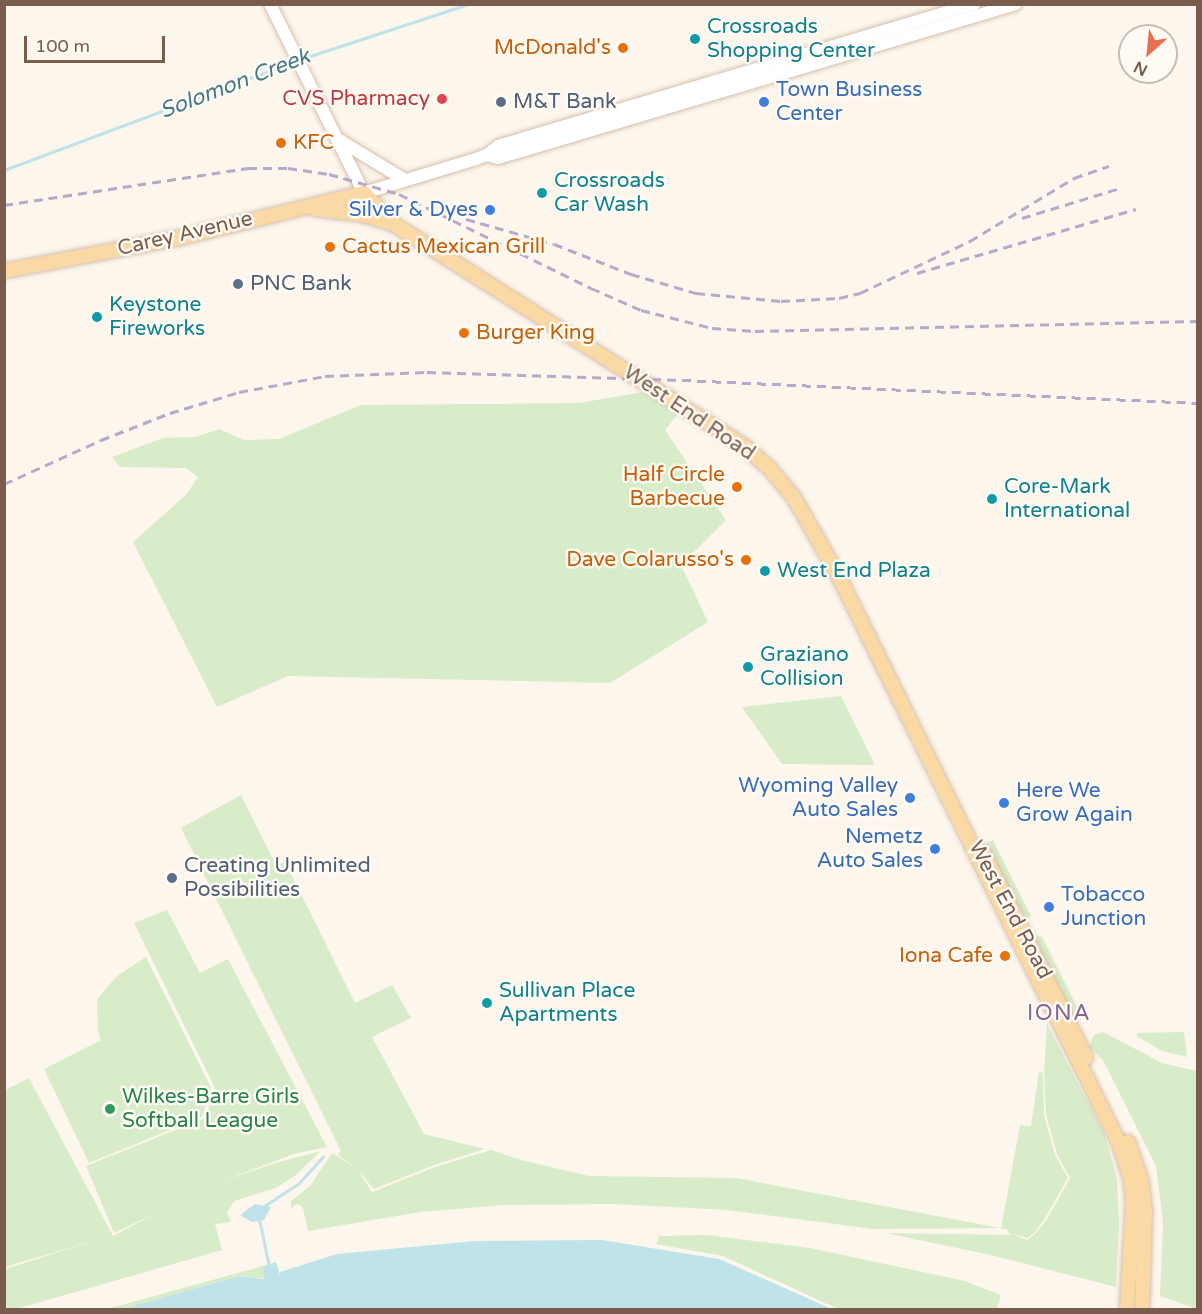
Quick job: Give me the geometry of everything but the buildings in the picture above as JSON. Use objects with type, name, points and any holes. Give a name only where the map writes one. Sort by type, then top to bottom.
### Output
[{"type":"main road","points":[[270,4],[364,193],[487,155],[498,146],[974,4]]},
{"type":"main road","points":[[487,155],[498,158],[1016,4]]},
{"type":"main road","points":[[339,140],[405,180]]},
{"type":"main road","name":"Carey Avenue","points":[[4,271],[179,238],[364,193]]},
{"type":"main road","name":"West End Road","points":[[364,193],[392,223],[745,447],[770,469],[793,496],[838,575],[1110,1124],[1125,1159],[1133,1200],[1128,1305]]},
{"type":"main road","points":[[290,210],[330,210],[392,223]]},
{"type":"main road","name":"West End Road","points":[[960,822],[981,849],[1025,932],[1134,1157],[1145,1210],[1142,1307]]},
{"type":"green space","points":[[643,392],[678,414],[665,430],[726,520],[681,565],[708,622],[610,683],[288,676],[217,707],[133,542],[186,495],[198,477],[186,468],[120,467],[112,457],[163,438],[196,437],[219,429],[244,440],[279,439],[361,405],[579,403]]},
{"type":"green space","points":[[841,696],[875,765],[782,764],[742,707]]},
{"type":"green space","points":[[241,795],[276,865],[285,862],[355,1003],[392,985],[411,1018],[372,1037],[424,1134],[485,1149],[434,1165],[374,1189],[357,1169],[372,1192],[435,1167],[491,1150],[521,1160],[589,1176],[736,1178],[1000,1228],[873,1229],[727,1210],[615,1204],[503,1205],[421,1212],[308,1231],[303,1208],[298,1204],[291,1208],[291,1201],[310,1186],[332,1153],[356,1168],[338,1155],[341,1151],[181,828]]},
{"type":"green space","points":[[993,840],[1031,916],[1027,921],[1024,921],[987,847],[987,843]]},
{"type":"green space","points":[[167,910],[200,973],[228,959],[327,1147],[294,1154],[219,1182],[275,1163],[321,1151],[297,1174],[276,1188],[234,1201],[227,1213],[231,1222],[215,1224],[222,1250],[16,1309],[5,1309],[5,1269],[100,1239],[5,1267],[5,1090],[29,1078],[113,1236],[158,1212],[114,1233],[86,1166],[205,1118],[215,1088],[134,923]]},
{"type":"green space","points":[[1036,935],[1042,937],[1081,1015],[1076,1023],[1033,938]]},
{"type":"green space","points":[[146,957],[211,1088],[202,1117],[89,1163],[44,1069],[101,1040],[98,1032],[97,999],[117,976]]},
{"type":"green space","points":[[1047,1024],[1105,1135],[1117,1179],[1119,1224],[1116,1287],[991,1255],[885,1233],[1011,1235],[1006,1229],[1001,1229],[1020,1125],[1031,1126],[1039,1072],[1043,1073],[1044,1115],[1055,1155],[1068,1178],[1044,1220],[1033,1234],[1027,1238],[1011,1233],[1027,1240],[1035,1234],[1046,1221],[1070,1178],[1057,1154],[1046,1115],[1044,1072]]},
{"type":"green space","points":[[1103,1032],[1162,1063],[1197,1071],[1197,1309],[1160,1296],[1163,1222],[1156,1166],[1103,1060],[1089,1047],[1094,1035]]},
{"type":"green space","points":[[1184,1032],[1187,1057],[1162,1051],[1137,1036],[1137,1033]]},
{"type":"green space","points":[[706,1235],[810,1248],[965,1281],[1001,1295],[997,1309],[838,1309],[723,1256],[656,1244],[659,1236]]},
{"type":"green space","points":[[263,1266],[264,1278],[238,1276],[127,1309],[103,1310]]},
{"type":"water","points":[[255,1204],[271,1207],[264,1220],[252,1222],[240,1215]]},
{"type":"water","points":[[602,1240],[719,1259],[832,1309],[124,1309],[239,1276],[264,1279],[263,1266],[276,1262],[280,1275],[280,1272],[337,1254],[475,1241]]},
{"type":"waterway","name":"Solomon Creek","points":[[301,59],[468,4]]},
{"type":"waterway","name":"Solomon Creek","points":[[4,170],[295,61]]},
{"type":"waterway","points":[[264,1206],[299,1183],[323,1156]]},
{"type":"waterway","points":[[259,1219],[269,1266]]},
{"type":"railway","points":[[466,219],[554,244],[631,274],[696,293],[781,301],[839,298],[860,293],[970,241],[1074,178],[1109,166]]},
{"type":"railway","points":[[4,205],[248,168],[288,168],[329,174],[399,194],[641,310],[712,328],[755,331],[1198,321]]},
{"type":"railway","points":[[1022,218],[1120,188]]},
{"type":"railway","points":[[917,273],[1136,209]]},
{"type":"railway","points":[[4,484],[101,440],[170,413],[239,392],[325,376],[427,372],[682,380],[1198,403]]},
{"type":"place","name":"Crossroads Shopping Center","points":[[695,39]]},
{"type":"place","name":"McDonald's","points":[[623,48]]},
{"type":"place","name":"CVS Pharmacy","points":[[442,99]]},
{"type":"place","name":"M&T Bank","points":[[501,102]]},
{"type":"place","name":"Town Business Center","points":[[764,102]]},
{"type":"place","name":"KFC","points":[[281,143]]},
{"type":"place","name":"Crossroads Car Wash","points":[[542,193]]},
{"type":"place","name":"Silver & Dyes","points":[[490,210]]},
{"type":"place","name":"Cactus Mexican Grill","points":[[330,247]]},
{"type":"place","name":"PNC Bank","points":[[238,284]]},
{"type":"place","name":"Keystone Fireworks","points":[[97,317]]},
{"type":"place","name":"Burger King","points":[[464,333]]},
{"type":"place","name":"Half Circle Barbecue","points":[[737,487]]},
{"type":"place","name":"Core-Mark International","points":[[992,499]]},
{"type":"place","name":"Dave Colarusso's","points":[[746,560]]},
{"type":"place","name":"West End Plaza","points":[[765,571]]},
{"type":"place","name":"Graziano Collision","points":[[748,667]]},
{"type":"place","name":"Wyoming Valley Auto Sales","points":[[910,798]]},
{"type":"place","name":"Here We Grow Again","points":[[1004,803]]},
{"type":"place","name":"Nemetz Auto Sales","points":[[935,849]]},
{"type":"place","name":"Creating Unlimited Possibilities","points":[[172,878]]},
{"type":"place","name":"Tobacco Junction","points":[[1049,907]]},
{"type":"place","name":"Iona Cafe","points":[[1005,956]]},
{"type":"place","name":"Sullivan Place Apartments","points":[[487,1003]]},
{"type":"place","name":"Wilkes-Barre Girls Softball League","points":[[110,1109]]},
{"type":"district","name":"IONA","points":[[1059,1014]]}]
